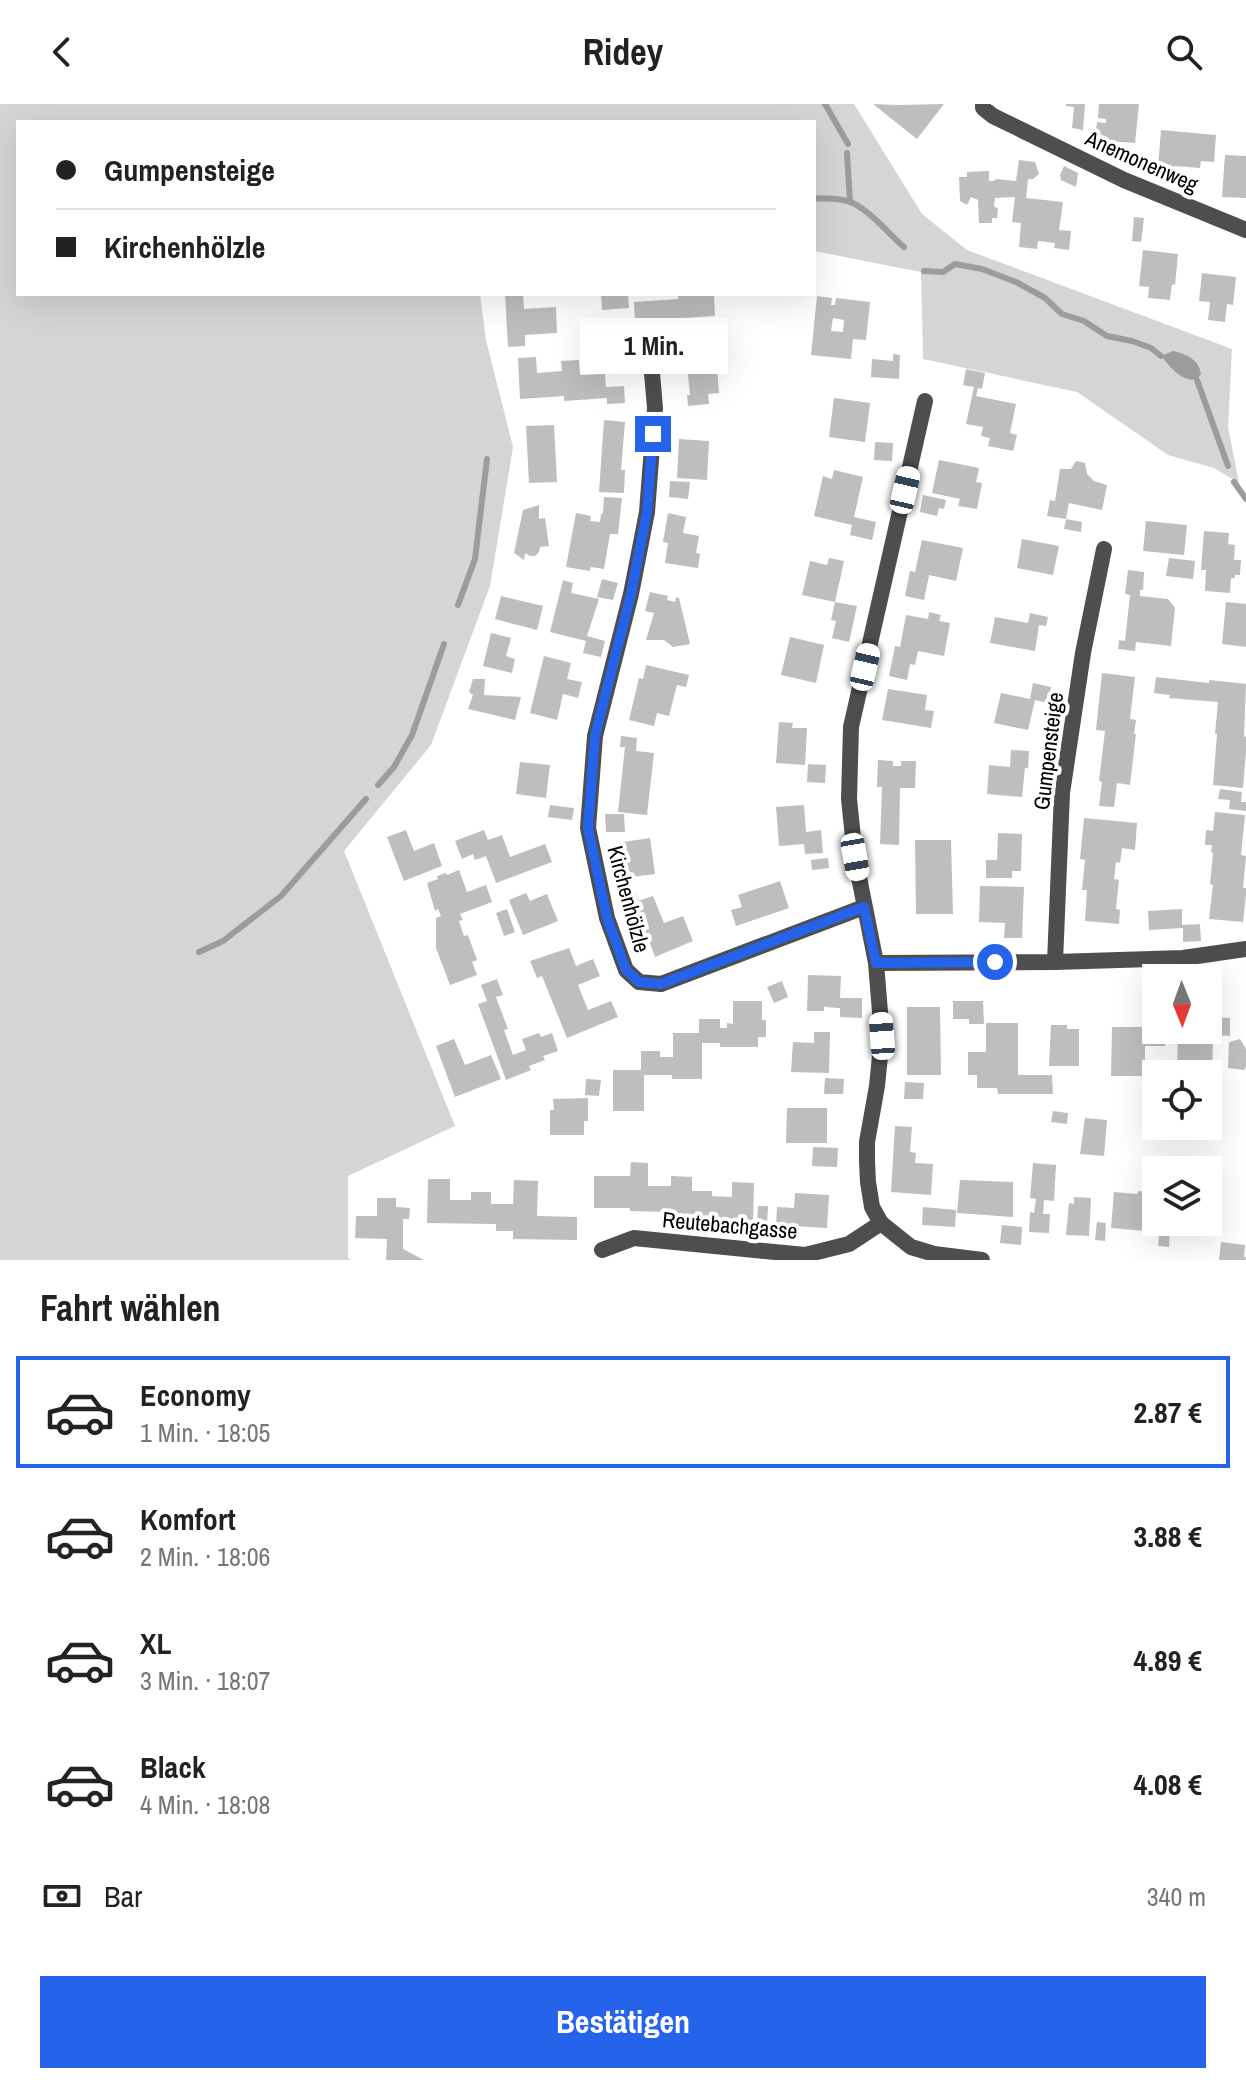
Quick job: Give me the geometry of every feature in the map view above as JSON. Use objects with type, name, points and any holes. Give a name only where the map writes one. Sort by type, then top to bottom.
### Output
[{"type":"street","name":"Anemonenweg","points":[[983,104],[983,108],[993,116],[1124,180],[1246,230]]},
{"type":"street","name":"Kirchenhölzle","points":[[650,350],[655,408],[647,512],[631,594],[595,736],[588,828],[607,918],[626,970],[639,982],[661,984],[864,907]]},
{"type":"street","points":[[925,401],[851,727],[849,799],[864,907],[876,963],[882,1036],[867,1142],[867,1171],[872,1207],[881,1223],[911,1247],[934,1254],[982,1260]]},
{"type":"street","name":"Gumpensteige","points":[[1055,962],[1062,793],[1083,653],[1104,549]]},
{"type":"street","points":[[876,963],[1183,958],[1246,949]]},
{"type":"street","name":"Reutebachgasse","points":[[602,1250],[634,1238],[805,1255],[849,1244],[881,1223]]},
{"type":"shaded area","points":[[0,104],[854,104],[922,214],[967,250],[1232,349],[1228,427],[1239,483],[1214,468],[1168,455],[1077,392],[923,359],[921,272],[816,251],[816,120],[16,120],[16,296],[480,296],[486,340],[513,447],[490,586],[431,745],[344,851],[455,1126],[348,1176],[348,1258],[352,1260],[0,1260]]},
{"type":"shaded area","points":[[1173,351],[1195,361],[1201,374],[1197,380],[1180,376],[1161,356]]},
{"type":"building","points":[[873,104],[898,105],[944,104],[917,139]]},
{"type":"building","points":[[1066,104],[1085,104],[1083,130],[1072,128],[1074,107]]},
{"type":"building","points":[[1099,104],[1139,104],[1135,143],[1095,140],[1097,122],[1106,123],[1106,119],[1098,118]]},
{"type":"building","points":[[1161,130],[1216,135],[1214,162],[1201,161],[1200,168],[1158,167]]},
{"type":"building","points":[[1225,155],[1246,156],[1246,198],[1222,197]]},
{"type":"building","points":[[1019,160],[1035,162],[1039,174],[1028,179],[1026,198],[1063,202],[1059,230],[1071,231],[1069,250],[1054,248],[1055,243],[1038,241],[1037,249],[1019,247],[1021,223],[1012,222],[1015,197],[995,198],[997,218],[992,218],[992,223],[979,223],[978,200],[971,197],[967,205],[960,201],[959,177],[967,177],[967,172],[989,171],[989,181],[1016,181]]},
{"type":"building","points":[[1064,166],[1078,173],[1076,187],[1061,180]]},
{"type":"building","points":[[1134,217],[1144,218],[1141,242],[1132,241]]},
{"type":"building","points":[[1143,250],[1178,254],[1170,300],[1148,298],[1149,287],[1139,286]]},
{"type":"building","points":[[1202,273],[1236,277],[1233,305],[1227,304],[1225,322],[1208,320],[1210,302],[1199,301]]},
{"type":"building","points":[[505,296],[523,296],[524,309],[556,307],[557,333],[525,335],[525,346],[508,347]]},
{"type":"building","points":[[601,296],[628,296],[629,308],[602,310]]},
{"type":"building","points":[[678,296],[714,296],[715,316],[635,321],[634,302],[678,299]]},
{"type":"building","points":[[817,296],[832,298],[831,305],[835,305],[836,298],[870,302],[866,340],[853,339],[851,359],[811,355]],"holes":[[[833,318],[844,320],[843,332],[831,331]]]},
{"type":"building","points":[[620,346],[621,363],[604,364],[603,347]]},
{"type":"building","points":[[716,352],[719,393],[708,394],[709,404],[688,406],[687,395],[690,395],[686,355]]},
{"type":"building","points":[[893,354],[900,355],[899,379],[871,377],[872,359],[893,361]]},
{"type":"building","points":[[536,357],[537,373],[562,371],[561,361],[579,360],[580,375],[605,374],[606,387],[624,386],[625,403],[607,404],[607,398],[564,401],[564,396],[520,399],[518,358]]},
{"type":"building","points":[[966,369],[985,373],[982,389],[978,388],[976,396],[1016,404],[1010,433],[1017,435],[1013,451],[988,446],[990,438],[981,436],[983,427],[966,424],[974,387],[963,385]]},
{"type":"building","points":[[834,398],[870,403],[865,442],[829,437]]},
{"type":"building","points":[[604,420],[625,422],[621,470],[625,470],[624,493],[599,492]]},
{"type":"building","points":[[554,425],[557,482],[529,483],[526,426]]},
{"type":"building","points":[[679,439],[709,441],[707,480],[677,478]]},
{"type":"building","points":[[875,442],[893,443],[892,461],[874,460]]},
{"type":"building","points":[[939,460],[979,468],[976,482],[982,483],[977,509],[958,506],[960,499],[932,493]]},
{"type":"building","points":[[1076,461],[1085,463],[1087,474],[1094,481],[1107,485],[1102,510],[1069,503],[1066,519],[1047,516],[1050,500],[1055,501],[1060,469],[1071,469]]},
{"type":"building","points":[[834,470],[863,477],[854,517],[876,522],[872,540],[850,535],[852,525],[814,516],[823,476],[832,479]]},
{"type":"building","points":[[670,481],[690,482],[688,499],[669,497]]},
{"type":"building","points":[[923,495],[946,500],[944,509],[939,508],[937,516],[920,512]]},
{"type":"building","points":[[604,497],[622,498],[618,534],[610,534],[604,569],[591,567],[590,571],[566,567],[576,513],[591,516],[590,521],[600,522]]},
{"type":"building","points":[[539,505],[539,519],[545,518],[549,546],[540,547],[535,556],[525,553],[524,560],[514,553],[523,510]]},
{"type":"building","points":[[668,513],[686,517],[683,533],[699,536],[696,553],[700,554],[698,568],[665,563],[668,543],[663,542]]},
{"type":"building","points":[[1066,519],[1082,522],[1081,532],[1064,529]]},
{"type":"building","points":[[1146,521],[1187,525],[1184,555],[1143,551]]},
{"type":"building","points":[[1204,531],[1229,533],[1228,544],[1235,545],[1234,560],[1241,560],[1240,575],[1231,578],[1230,593],[1205,591],[1206,570],[1201,570]]},
{"type":"building","points":[[1022,539],[1059,546],[1053,575],[1017,568]]},
{"type":"building","points":[[922,540],[963,548],[956,581],[929,575],[924,600],[905,596],[910,571],[915,572]]},
{"type":"building","points":[[829,558],[844,561],[835,602],[802,595],[810,561],[827,565]]},
{"type":"building","points":[[1169,558],[1195,561],[1193,579],[1166,576]]},
{"type":"building","points":[[1128,570],[1144,572],[1140,596],[1168,599],[1175,608],[1171,646],[1136,642],[1135,651],[1118,649],[1119,640],[1125,641],[1130,595],[1125,594]]},
{"type":"building","points":[[602,579],[618,583],[613,600],[597,597]]},
{"type":"building","points":[[563,580],[573,583],[571,593],[599,599],[587,636],[605,641],[601,657],[583,653],[586,641],[550,632]]},
{"type":"building","points":[[650,592],[668,596],[667,600],[675,602],[676,597],[679,598],[690,644],[673,647],[664,640],[646,640],[654,613],[645,611]]},
{"type":"building","points":[[501,596],[543,606],[537,630],[495,619]]},
{"type":"building","points":[[835,602],[857,606],[849,642],[832,638],[836,621],[831,620]]},
{"type":"building","points":[[1226,602],[1246,604],[1246,647],[1222,644]]},
{"type":"building","points":[[929,612],[941,615],[939,621],[950,623],[944,656],[918,651],[915,665],[910,664],[907,680],[889,676],[895,646],[900,647],[906,615],[928,619]]},
{"type":"building","points":[[1030,613],[1048,617],[1046,626],[1039,625],[1035,651],[990,643],[995,617],[1028,623]]},
{"type":"building","points":[[491,633],[511,638],[506,656],[515,659],[512,673],[483,666]]},
{"type":"building","points":[[790,637],[824,645],[816,683],[781,675]]},
{"type":"building","points":[[544,656],[571,663],[567,679],[582,682],[578,698],[563,694],[557,720],[530,713]]},
{"type":"building","points":[[646,665],[689,675],[686,687],[677,685],[669,716],[657,713],[654,726],[629,720],[639,678],[643,679]]},
{"type":"building","points":[[1102,673],[1135,677],[1130,719],[1136,720],[1136,734],[1130,785],[1117,783],[1114,807],[1099,806],[1105,731],[1096,730]]},
{"type":"building","points":[[1156,677],[1246,684],[1243,788],[1213,785],[1218,702],[1169,698],[1170,695],[1154,693]]},
{"type":"building","points":[[473,679],[485,679],[484,695],[521,697],[515,720],[468,709],[473,695],[469,692]]},
{"type":"building","points":[[1033,683],[1051,687],[1048,703],[1035,700],[1028,730],[994,723],[1001,693],[1030,699]]},
{"type":"building","points":[[888,689],[927,695],[925,710],[934,711],[931,728],[882,720]]},
{"type":"building","points":[[779,722],[793,723],[792,728],[807,728],[805,765],[776,763]]},
{"type":"building","points":[[621,736],[637,738],[636,751],[654,753],[647,815],[618,812],[625,747],[620,747]]},
{"type":"building","points":[[1011,750],[1029,751],[1022,797],[987,794],[989,765],[1010,767]]},
{"type":"building","points":[[878,760],[893,761],[893,766],[901,766],[901,761],[916,761],[915,788],[900,788],[899,845],[880,844],[882,787],[877,787]]},
{"type":"building","points":[[520,762],[550,765],[546,798],[516,794]]},
{"type":"building","points":[[808,764],[826,765],[825,783],[807,782]]},
{"type":"building","points":[[1220,789],[1242,792],[1241,802],[1246,802],[1246,811],[1229,809],[1230,800],[1218,799]]},
{"type":"building","points":[[550,805],[574,808],[572,820],[548,817]]},
{"type":"building","points":[[804,805],[806,832],[821,830],[823,853],[805,854],[804,844],[779,846],[776,807]]},
{"type":"building","points":[[1215,812],[1245,815],[1241,855],[1246,856],[1243,922],[1209,919],[1213,853],[1212,845],[1205,845],[1206,830],[1213,831]]},
{"type":"building","points":[[605,814],[624,814],[625,832],[606,832]]},
{"type":"building","points":[[1084,818],[1137,823],[1135,850],[1122,848],[1120,863],[1116,862],[1114,879],[1119,880],[1116,909],[1120,910],[1119,924],[1085,921],[1087,890],[1082,890],[1085,860],[1080,859]]},
{"type":"building","points":[[406,830],[414,851],[434,843],[442,866],[404,881],[387,837]]},
{"type":"building","points":[[484,830],[488,840],[502,835],[510,857],[545,844],[552,862],[496,883],[486,856],[475,860],[473,854],[462,859],[455,841]]},
{"type":"building","points":[[998,833],[1022,834],[1021,871],[1012,871],[1012,878],[986,878],[986,860],[997,860]]},
{"type":"building","points":[[650,838],[655,874],[622,878],[617,843]]},
{"type":"building","points":[[915,840],[951,840],[953,914],[916,914]]},
{"type":"building","points":[[828,858],[829,868],[812,870],[811,860]]},
{"type":"building","points":[[459,870],[467,892],[486,885],[492,902],[460,914],[464,936],[468,935],[477,960],[472,962],[477,975],[450,985],[436,948],[436,918],[441,916],[438,909],[435,911],[427,883],[438,879],[437,876]]},
{"type":"building","points":[[780,881],[789,908],[736,926],[731,910],[742,907],[738,895]]},
{"type":"building","points":[[980,886],[1024,887],[1022,938],[1004,938],[1005,923],[979,922]]},
{"type":"building","points":[[635,892],[638,901],[653,896],[664,923],[683,916],[693,941],[655,957],[645,930],[649,929],[643,912],[629,918],[621,897]]},
{"type":"building","points":[[526,893],[530,901],[547,894],[558,921],[523,935],[509,900]]},
{"type":"building","points":[[507,909],[515,932],[504,936],[496,913]]},
{"type":"building","points":[[1182,909],[1182,925],[1200,924],[1201,941],[1183,942],[1183,928],[1149,930],[1148,911]]},
{"type":"building","points":[[569,948],[576,966],[593,959],[600,976],[578,985],[588,1010],[611,1001],[618,1017],[567,1038],[542,976],[537,978],[530,961]]},
{"type":"building","points":[[808,975],[841,976],[840,998],[862,998],[862,1018],[840,1017],[840,1008],[824,1007],[824,1011],[807,1011]]},
{"type":"building","points":[[497,979],[503,995],[496,997],[508,1029],[504,1030],[513,1055],[526,1050],[522,1039],[539,1033],[541,1037],[552,1033],[558,1051],[543,1056],[545,1060],[529,1066],[531,1070],[506,1080],[478,1004],[487,1001],[481,985]]},
{"type":"building","points":[[782,981],[788,997],[774,1003],[767,987]]},
{"type":"building","points":[[733,1001],[762,1001],[766,1037],[758,1037],[758,1047],[720,1047],[720,1043],[702,1043],[702,1079],[644,1075],[644,1111],[613,1111],[613,1070],[641,1070],[641,1051],[660,1051],[660,1057],[673,1057],[673,1033],[699,1033],[699,1019],[720,1019],[720,1028],[727,1028],[727,1023],[733,1024]]},
{"type":"building","points":[[953,1001],[983,1001],[984,1024],[969,1024],[969,1019],[953,1019]]},
{"type":"building","points":[[907,1007],[940,1007],[941,1075],[907,1075]]},
{"type":"building","points":[[1222,1018],[1230,1018],[1230,1036],[1222,1036]]},
{"type":"building","points":[[986,1023],[1018,1023],[1018,1075],[1052,1075],[1053,1094],[998,1094],[997,1088],[977,1088],[977,1075],[968,1075],[968,1052],[986,1052]]},
{"type":"building","points":[[1051,1025],[1079,1029],[1079,1066],[1049,1066]]},
{"type":"building","points":[[1112,1027],[1142,1027],[1142,1044],[1165,1044],[1145,1046],[1142,1076],[1111,1076]]},
{"type":"building","points":[[814,1032],[830,1032],[829,1073],[791,1072],[793,1042],[814,1043]]},
{"type":"building","points":[[454,1039],[465,1065],[491,1055],[501,1079],[455,1097],[436,1046]]},
{"type":"building","points":[[1240,1039],[1246,1049],[1246,1067],[1244,1070],[1228,1068],[1229,1042]]},
{"type":"building","points":[[1178,1044],[1213,1044],[1212,1060],[1177,1060]]},
{"type":"building","points":[[825,1078],[844,1079],[843,1094],[824,1094]]},
{"type":"building","points":[[586,1079],[601,1080],[599,1096],[585,1095]]},
{"type":"building","points":[[905,1082],[924,1083],[923,1099],[904,1099]]},
{"type":"building","points":[[588,1098],[588,1121],[584,1121],[584,1135],[550,1135],[553,1099]]},
{"type":"building","points":[[787,1108],[827,1108],[827,1143],[786,1143]]},
{"type":"building","points":[[1053,1111],[1068,1113],[1067,1124],[1051,1122]]},
{"type":"building","points":[[1085,1118],[1107,1120],[1104,1156],[1080,1154]]},
{"type":"building","points":[[895,1126],[912,1127],[910,1152],[916,1153],[915,1163],[933,1164],[931,1195],[891,1192]]},
{"type":"building","points":[[813,1147],[838,1148],[837,1167],[812,1166]]},
{"type":"building","points":[[631,1162],[648,1163],[648,1186],[671,1186],[671,1176],[692,1177],[692,1191],[712,1191],[712,1196],[732,1197],[732,1182],[754,1183],[753,1224],[712,1223],[712,1217],[670,1217],[671,1212],[594,1208],[594,1176],[630,1176]]},
{"type":"building","points":[[1033,1163],[1056,1165],[1054,1201],[1044,1200],[1043,1214],[1050,1214],[1049,1233],[1029,1232],[1030,1212],[1034,1213],[1036,1199],[1030,1198]]},
{"type":"building","points":[[428,1179],[450,1179],[450,1200],[471,1200],[471,1192],[491,1192],[491,1204],[513,1204],[514,1180],[538,1181],[537,1216],[577,1217],[577,1240],[513,1239],[513,1231],[496,1231],[496,1224],[427,1223]]},
{"type":"building","points":[[960,1180],[1013,1182],[1013,1217],[957,1213]]},
{"type":"building","points":[[1142,1191],[1142,1231],[1111,1228],[1114,1192],[1137,1194]]},
{"type":"building","points":[[795,1193],[829,1195],[827,1228],[776,1225],[777,1207],[794,1208]]},
{"type":"building","points":[[1074,1197],[1091,1198],[1089,1236],[1066,1235],[1069,1203],[1074,1204]]},
{"type":"building","points":[[377,1198],[396,1198],[396,1207],[410,1208],[409,1219],[403,1219],[403,1249],[424,1260],[386,1260],[387,1239],[355,1238],[356,1216],[377,1216]]},
{"type":"building","points":[[758,1206],[768,1206],[767,1225],[757,1225]]},
{"type":"building","points":[[923,1207],[956,1210],[955,1227],[922,1225]]},
{"type":"building","points":[[1097,1222],[1106,1223],[1105,1241],[1095,1240]]},
{"type":"building","points":[[1002,1225],[1022,1227],[1021,1245],[1000,1243]]},
{"type":"building","points":[[1159,1236],[1170,1236],[1169,1247],[1158,1246]]},
{"type":"building","points":[[1221,1242],[1245,1245],[1246,1260],[1219,1260]]},
{"type":"waterway","points":[[825,104],[848,144]]},
{"type":"waterway","points":[[847,153],[850,201]]},
{"type":"waterway","points":[[816,198],[839,199],[854,204],[904,247]]},
{"type":"waterway","points":[[924,271],[943,272],[955,264],[982,269],[1016,282],[1045,298],[1062,314],[1084,321],[1107,336],[1151,348],[1161,356]]},
{"type":"waterway","points":[[1197,380],[1228,466]]},
{"type":"waterway","points":[[458,605],[475,559],[487,459]]},
{"type":"waterway","points":[[1234,482],[1246,499]]},
{"type":"waterway","points":[[378,785],[394,767],[412,735],[444,644]]},
{"type":"waterway","points":[[199,952],[223,941],[281,896],[366,799]]},
{"type":"route","points":[[653,434],[647,512],[631,594],[595,736],[588,828],[607,918],[626,970],[639,982],[661,984],[864,907],[876,963],[995,962]]}]
